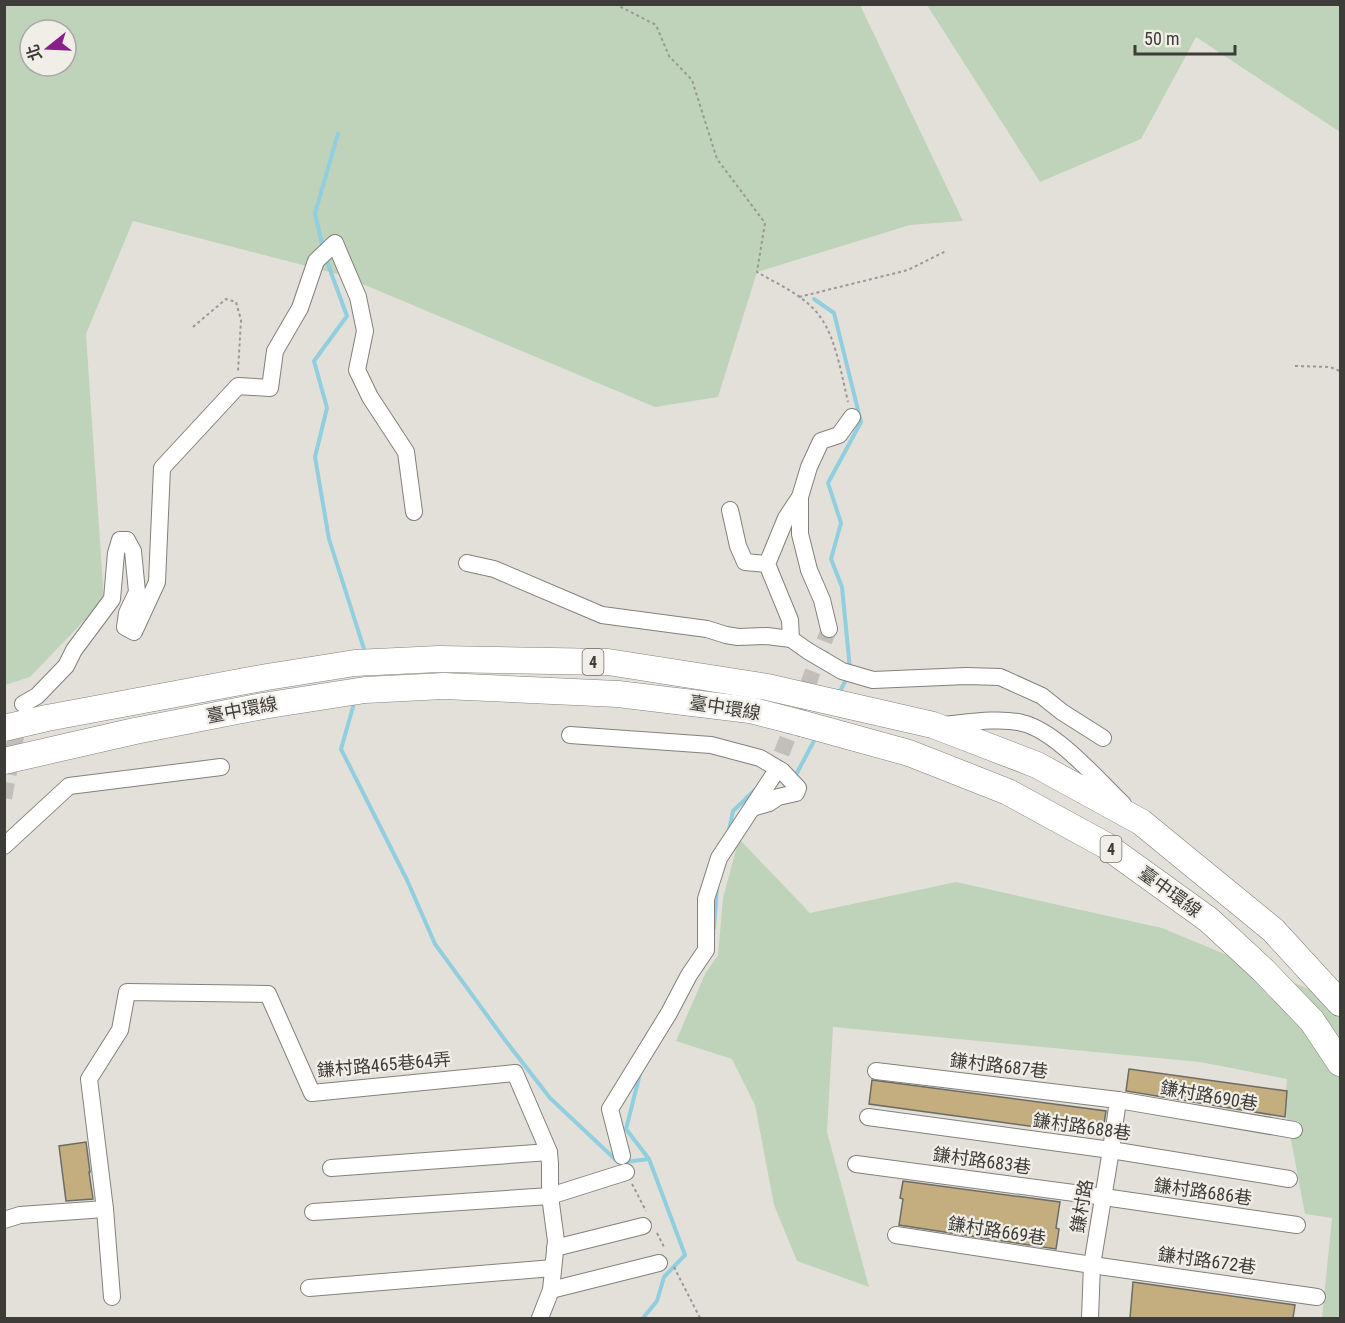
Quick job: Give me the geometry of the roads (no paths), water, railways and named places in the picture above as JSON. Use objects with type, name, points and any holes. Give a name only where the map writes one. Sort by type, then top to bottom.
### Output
[{"type":"highway","name":"臺中環線","points":[[4,728],[267,676],[366,663],[439,659],[608,662],[767,687],[933,725],[1037,765],[1141,822],[1273,930],[1341,1003]]},
{"type":"highway","name":"臺中環線","points":[[4,761],[228,712],[360,690],[444,686],[618,694],[750,710],[909,753],[1008,792],[1105,845],[1209,920],[1263,970],[1312,1021],[1341,1063]]},
{"type":"street","points":[[22,704],[37,696],[66,666],[74,650],[112,599],[116,553],[120,540],[127,540],[133,551],[137,592],[127,613],[125,627],[134,632],[157,582],[162,468],[238,386],[270,388],[275,351],[300,308],[316,261],[335,243],[358,297],[365,331],[357,370],[370,397],[406,452],[414,512]]},
{"type":"street","points":[[829,629],[800,534],[800,497],[809,467],[821,441],[839,435],[852,417]]},
{"type":"street","points":[[791,639],[790,620],[766,564],[786,518],[800,497]]},
{"type":"street","points":[[730,510],[738,546],[745,562],[766,564]]},
{"type":"street","points":[[467,563],[494,569],[602,615],[707,629],[738,637],[767,636],[791,639],[842,671],[873,680],[1000,676],[1042,696],[1062,712],[1103,738]]},
{"type":"street","points":[[933,725],[1003,721],[1021,722],[1038,728],[1075,758],[1141,822]]},
{"type":"street","points":[[570,735],[711,745],[760,758],[782,771],[798,788],[796,793],[778,797],[769,803],[752,808]]},
{"type":"street","points":[[4,846],[69,786],[221,767]]},
{"type":"street","points":[[313,1212],[550,1196],[624,1164],[610,1109],[706,950],[706,899],[719,858],[773,776]]},
{"type":"street","name":"鎌村路465巷64弄","points":[[112,1298],[105,1209],[89,1079],[120,1030],[127,992],[268,994],[312,1093],[515,1073],[549,1152],[550,1196],[556,1240],[551,1290],[540,1318]]},
{"type":"street","name":"鎌村路687巷","points":[[876,1071],[1118,1100]]},
{"type":"street","name":"鎌村路690巷","points":[[1118,1100],[1293,1130]]},
{"type":"street","name":"鎌村路","points":[[1090,1318],[1092,1265],[1118,1100]]},
{"type":"street","name":"鎌村路688巷","points":[[868,1118],[1111,1150],[1289,1179]]},
{"type":"street","points":[[331,1168],[549,1152]]},
{"type":"street","name":"鎌村路683巷","points":[[856,1164],[1104,1197]]},
{"type":"street","name":"鎌村路686巷","points":[[1104,1197],[1298,1225]]},
{"type":"street","points":[[4,1220],[20,1215],[105,1209]]},
{"type":"street","points":[[555,1248],[644,1226]]},
{"type":"street","name":"鎌村路669巷","points":[[896,1235],[1092,1265]]},
{"type":"street","points":[[551,1290],[659,1263]]},
{"type":"street","name":"鎌村路672巷","points":[[1092,1265],[1317,1297]]},
{"type":"street","points":[[309,1288],[553,1268]]},
{"type":"waterway","points":[[323,249],[315,213],[338,134]]},
{"type":"waterway","points":[[326,259],[347,316],[314,361],[327,408],[315,457],[329,539],[365,652]]},
{"type":"waterway","points":[[814,299],[834,313],[861,422],[828,483],[841,523],[831,559],[842,587],[850,669]]},
{"type":"waterway","points":[[839,693],[848,676]]},
{"type":"waterway","points":[[355,700],[341,749],[407,880],[435,944],[550,1098],[618,1162]]},
{"type":"waterway","points":[[791,775],[797,773],[816,737]]},
{"type":"waterway","points":[[729,830],[733,811],[757,788]]},
{"type":"waterway","points":[[714,928],[717,887]]},
{"type":"waterway","points":[[640,1074],[626,1129],[649,1159],[685,1255],[664,1277],[657,1301],[643,1318]]},
{"type":"waterway","points":[[625,1162],[649,1159]]},
{"type":"tunnel","points":[[773,776],[829,629]]},
{"type":"tunnel","points":[[4,798],[20,716]]}]
